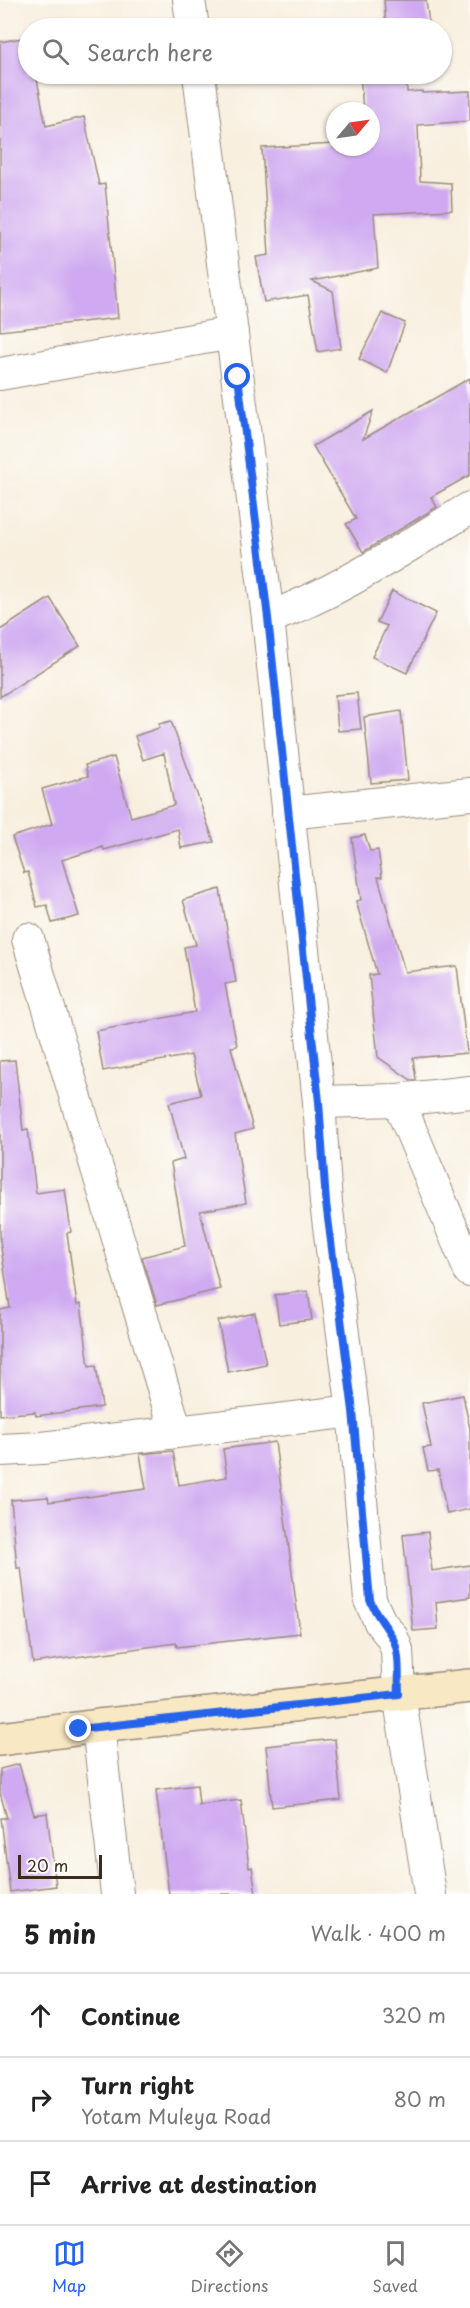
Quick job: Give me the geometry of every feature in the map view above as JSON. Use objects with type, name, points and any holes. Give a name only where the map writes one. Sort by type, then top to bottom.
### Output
[{"type":"street","points":[[189,0],[192,18]]},
{"type":"street","points":[[200,84],[268,618],[319,1102],[326,1203],[353,1411],[370,1600],[397,1650],[399,1694],[430,1894]]},
{"type":"street","points":[[0,374],[232,333]]},
{"type":"street","points":[[268,618],[315,600],[344,585],[470,508]]},
{"type":"street","points":[[288,813],[470,794]]},
{"type":"street","points":[[28,939],[176,1431]]},
{"type":"street","points":[[319,1102],[398,1100],[470,1092]]},
{"type":"street","points":[[398,1100],[470,1271]]},
{"type":"street","points":[[0,1450],[42,1448],[353,1411]]},
{"type":"street","points":[[0,1739],[98,1726],[470,1686]]},
{"type":"street","points":[[98,1726],[117,1894]]},
{"type":"building","points":[[384,0],[426,0],[428,18],[385,18]]},
{"type":"building","points":[[18,39],[18,84],[38,84],[46,126],[84,117],[99,185],[105,184],[118,318],[0,331],[0,42]]},
{"type":"building","points":[[361,84],[407,84],[407,92],[422,91],[422,93],[470,91],[470,121],[418,125],[420,181],[451,183],[452,210],[374,214],[378,268],[312,281],[333,291],[341,348],[318,352],[308,295],[264,302],[256,257],[269,255],[262,148],[326,144],[326,156],[380,156],[380,102],[362,102]]},
{"type":"building","points":[[382,313],[405,323],[387,373],[359,359]]},
{"type":"building","points":[[470,378],[470,475],[431,497],[437,507],[363,552],[346,524],[356,519],[313,446],[373,411],[363,439]]},
{"type":"building","points":[[392,591],[436,613],[407,673],[372,657],[387,626],[377,622]]},
{"type":"building","points":[[50,598],[80,646],[0,697],[0,630]]},
{"type":"building","points":[[357,693],[361,729],[338,731],[335,695]]},
{"type":"building","points":[[401,711],[408,780],[371,783],[364,717]]},
{"type":"building","points":[[171,721],[214,842],[181,848],[178,829],[104,850],[103,847],[62,860],[79,916],[52,923],[47,905],[37,907],[28,872],[24,873],[12,837],[52,824],[42,789],[88,776],[85,765],[114,757],[131,817],[174,805],[164,753],[143,760],[135,736],[159,728],[159,724]]},
{"type":"building","points":[[365,835],[370,851],[378,850],[382,877],[378,877],[405,972],[457,966],[467,1053],[413,1058],[416,1080],[411,1080],[378,1057],[369,975],[377,974],[356,901],[361,900],[352,838]]},
{"type":"building","points":[[220,889],[236,982],[225,984],[237,1046],[231,1047],[253,1129],[235,1134],[246,1203],[200,1211],[220,1289],[157,1305],[142,1257],[185,1246],[171,1163],[184,1159],[169,1103],[201,1095],[191,1055],[103,1071],[96,1031],[195,1012],[184,947],[196,945],[183,900]]},
{"type":"building","points":[[15,1060],[23,1130],[28,1129],[36,1193],[65,1189],[71,1232],[67,1233],[77,1305],[81,1304],[89,1366],[96,1365],[102,1407],[36,1416],[35,1412],[0,1415],[0,1310],[10,1308],[0,1241],[0,1061]]},
{"type":"building","points":[[308,1291],[312,1320],[279,1324],[275,1295]]},
{"type":"building","points":[[255,1313],[266,1364],[228,1372],[218,1321]]},
{"type":"building","points":[[463,1395],[470,1429],[470,1509],[447,1514],[438,1470],[428,1471],[423,1448],[431,1447],[422,1403]]},
{"type":"building","points":[[275,1442],[300,1633],[177,1647],[176,1643],[33,1663],[21,1568],[17,1568],[11,1500],[48,1497],[49,1502],[146,1489],[140,1454],[173,1451],[179,1485],[227,1477],[223,1449]]},
{"type":"building","points":[[428,1532],[432,1571],[470,1565],[470,1597],[436,1602],[438,1629],[413,1631],[403,1535]]},
{"type":"building","points":[[335,1739],[341,1800],[272,1807],[266,1746]]},
{"type":"building","points":[[19,1764],[34,1815],[47,1813],[56,1886],[10,1892],[1,1818],[7,1818],[0,1793],[0,1769]]},
{"type":"building","points":[[197,1785],[199,1805],[241,1800],[249,1868],[252,1867],[256,1894],[169,1894],[156,1790]]},
{"type":"route","points":[[79,1729],[399,1694],[397,1650],[370,1600],[353,1411],[326,1203],[319,1102],[268,618],[238,377]]}]
